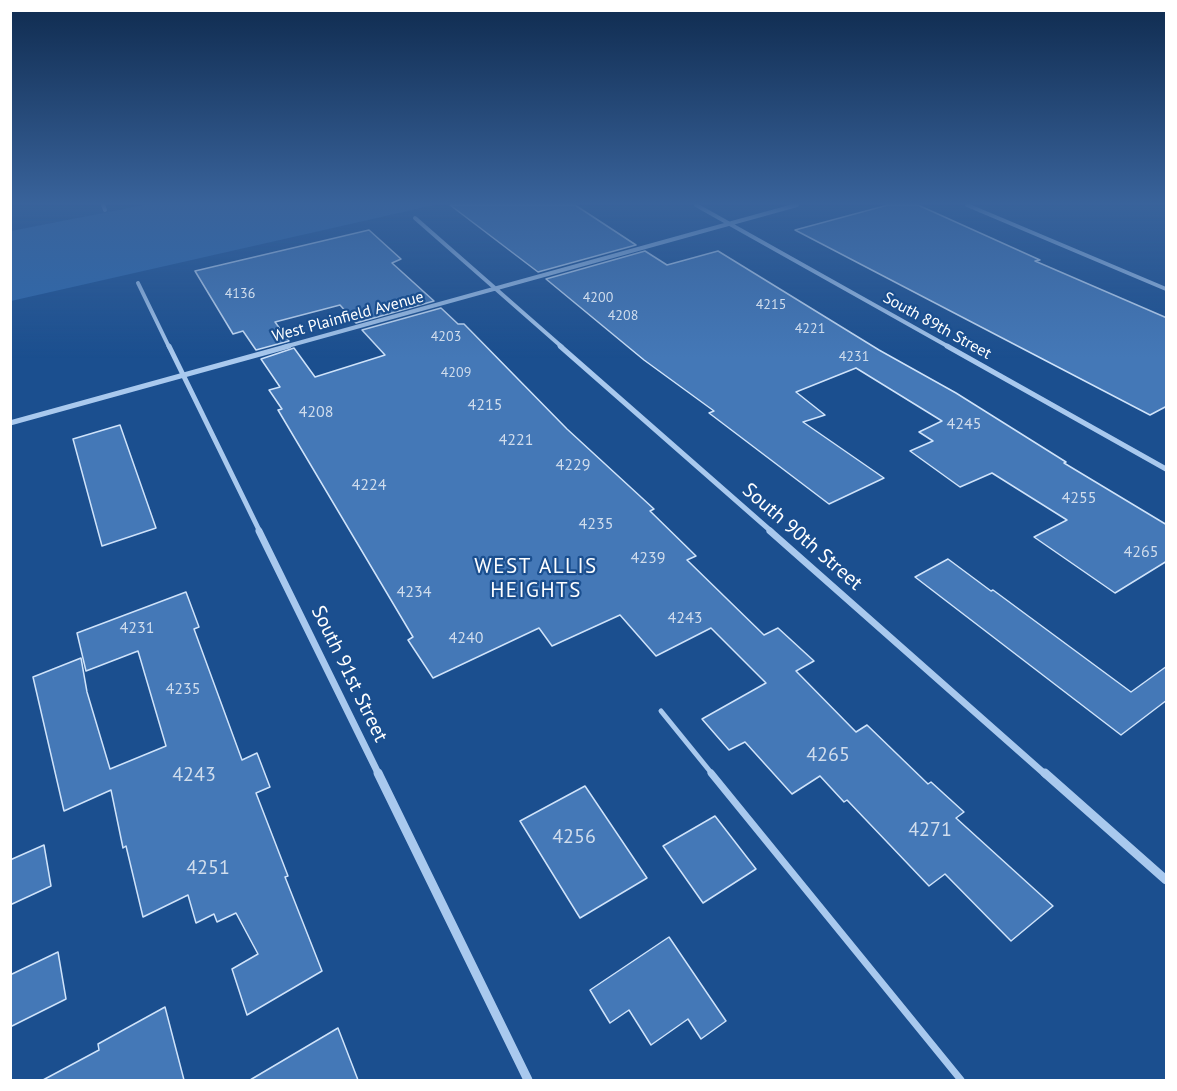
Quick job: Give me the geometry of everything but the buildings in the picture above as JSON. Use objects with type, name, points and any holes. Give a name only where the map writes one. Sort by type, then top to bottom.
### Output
[{"type":"street","name":"South 90th Street","points":[[458,256],[1167,880]]},
{"type":"street","name":"West Plainfield Avenue","points":[[10,423],[615,256]]},
{"type":"street","name":"South 89th Street","points":[[787,256],[1167,469]]},
{"type":"street","points":[[1088,256],[1167,289]]},
{"type":"street","name":"South 91st Street","points":[[138,283],[186,375],[528,1080]]},
{"type":"lane","points":[[661,711],[961,1080]]},
{"type":"shaded area","points":[[11,256],[210,256],[11,301]]},
{"type":"district","name":"WEST ALLIS HEIGHTS","points":[[536,579]]}]
